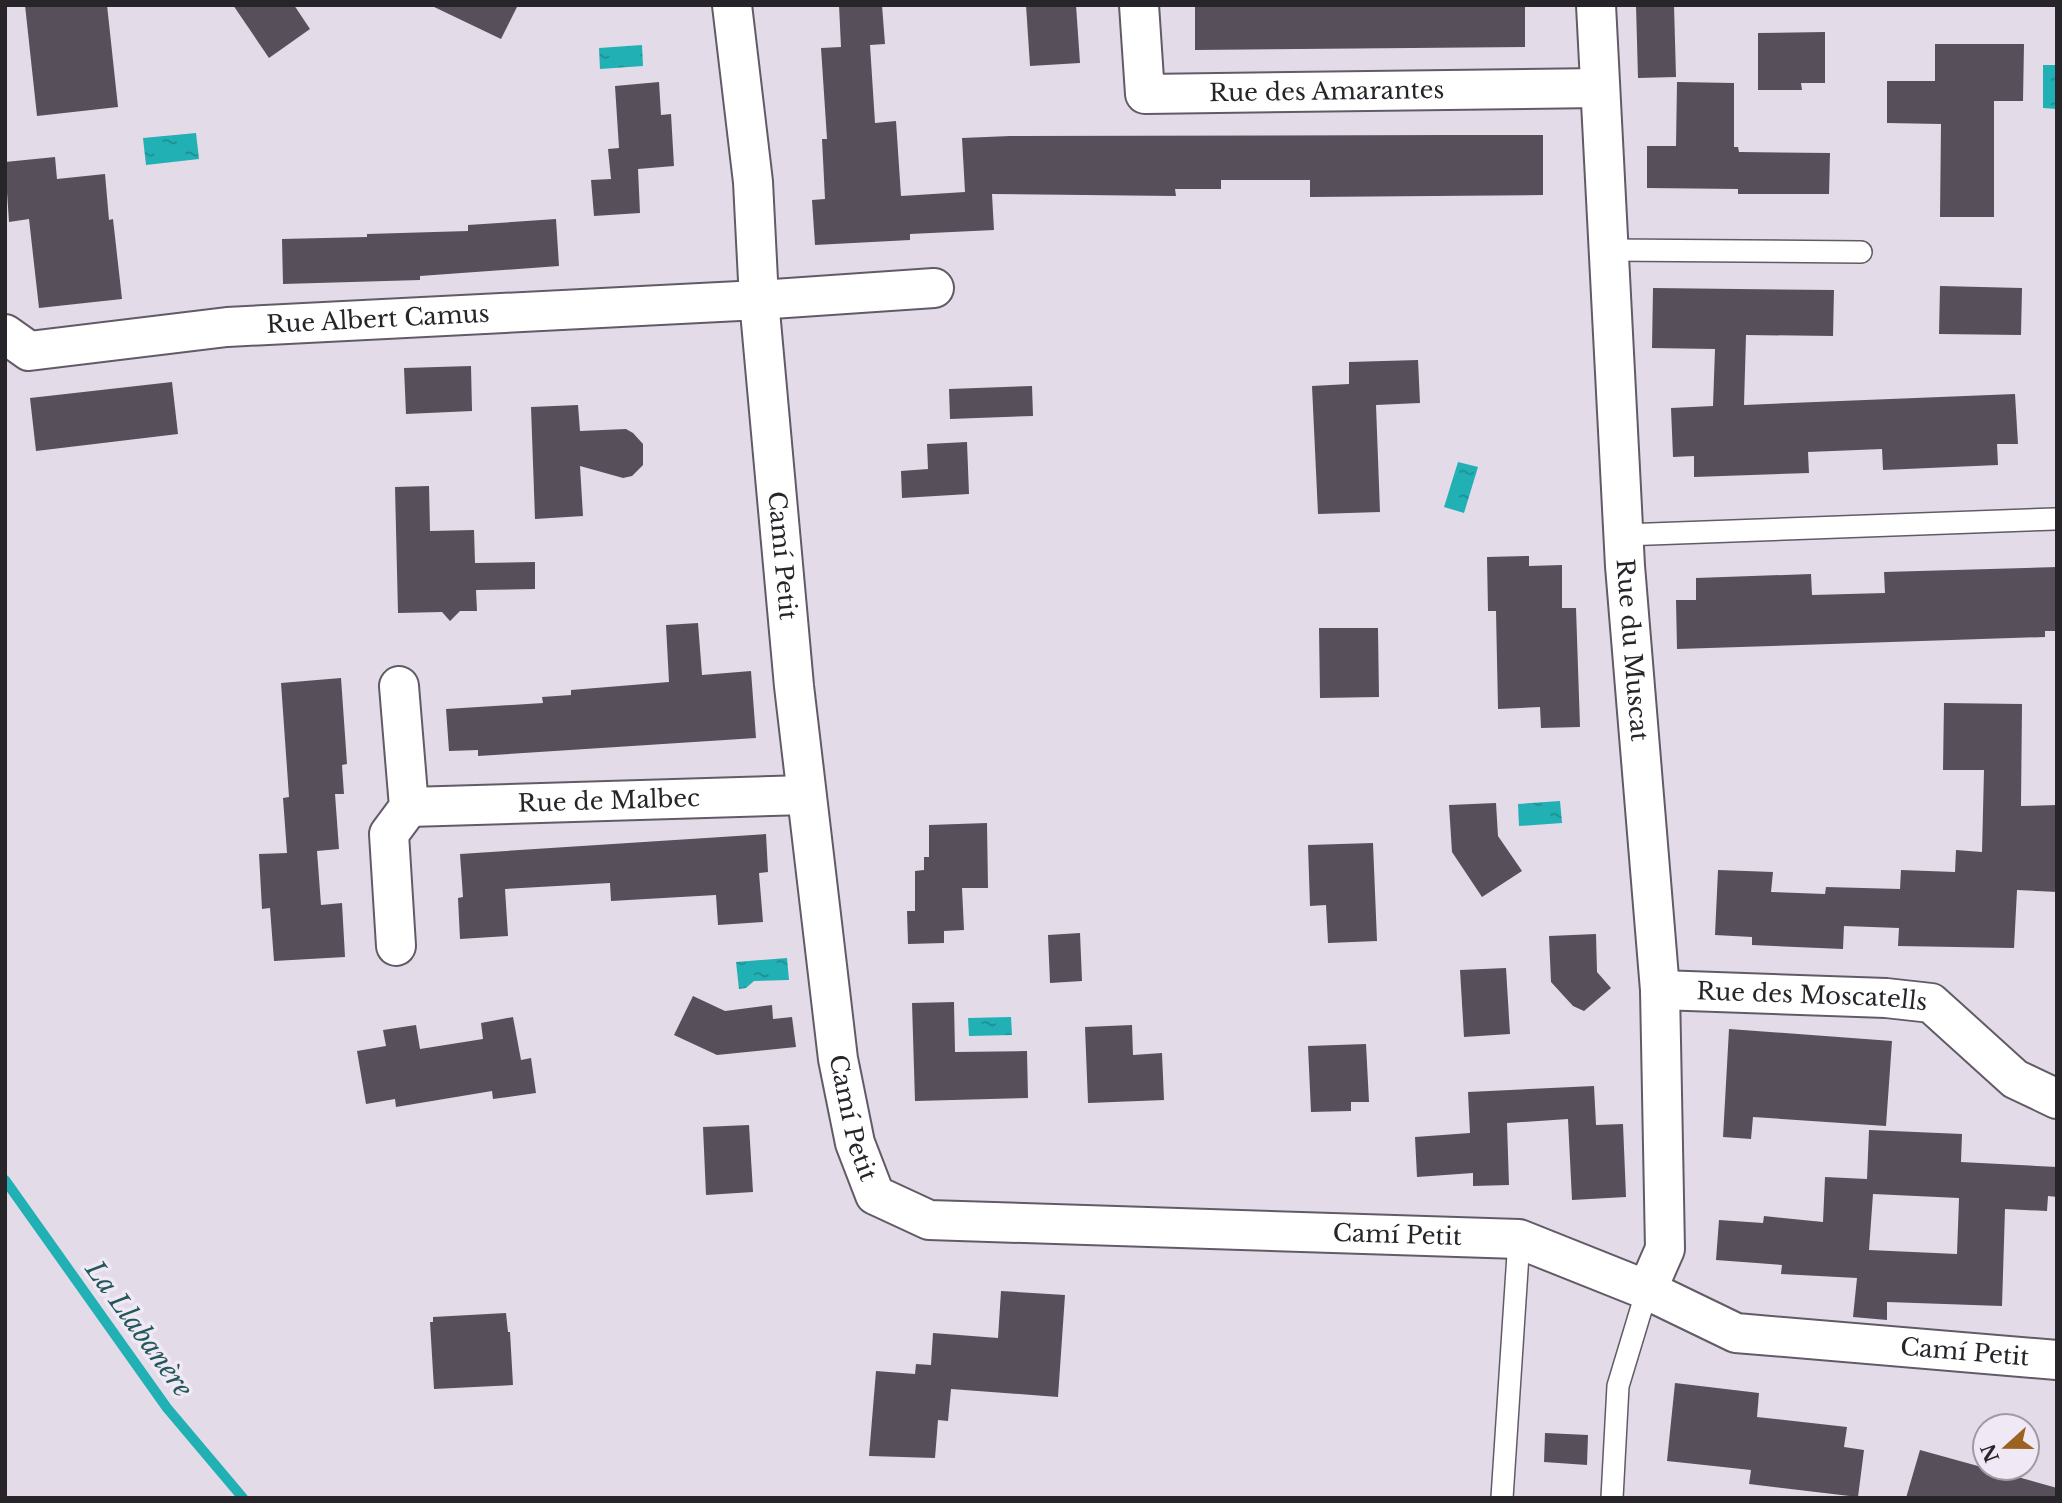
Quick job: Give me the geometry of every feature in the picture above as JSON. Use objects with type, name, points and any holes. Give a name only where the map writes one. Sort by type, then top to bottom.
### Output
[{"type":"street","name":"Camí Petit","points":[[732,5],[753,182],[759,300],[806,795],[838,1059],[855,1143],[874,1195],[929,1220],[1519,1239],[1647,1290],[1736,1333],[2057,1360]]},
{"type":"street","name":"Rue des Amarantes","points":[[1139,5],[1144,94],[1600,88]]},
{"type":"street","name":"Rue du Muscat","points":[[1596,5],[1623,534],[1660,990],[1665,1249],[1647,1290]]},
{"type":"street","name":"Rue Albert Camus","points":[[5,334],[29,351],[227,327],[759,300],[934,288]]},
{"type":"street","points":[[396,946],[389,834],[409,807],[399,686]]},
{"type":"street","name":"Rue de Malbec","points":[[409,807],[806,795]]},
{"type":"street","name":"Rue des Moscatells","points":[[1660,990],[1886,998],[1931,1003],[2015,1079],[2057,1099]]},
{"type":"lane","points":[[1608,250],[1861,252]]},
{"type":"lane","points":[[1623,534],[2055,519]]},
{"type":"lane","points":[[1502,1498],[1519,1239]]},
{"type":"lane","points":[[1612,1498],[1618,1386],[1647,1290]]},
{"type":"water","points":[[642,45],[643,66],[600,69],[599,48]]},
{"type":"water","points":[[2043,65],[2057,65],[2057,109],[2043,108]]},
{"type":"water","points":[[196,133],[199,159],[146,165],[143,138]]},
{"type":"water","points":[[1458,462],[1478,467],[1464,513],[1444,507]]},
{"type":"water","points":[[1560,801],[1562,823],[1519,826],[1518,804]]},
{"type":"water","points":[[787,958],[789,980],[754,981],[746,988],[739,989],[736,962]]},
{"type":"water","points":[[1011,1017],[1012,1035],[969,1036],[968,1018]]},
{"type":"building","points":[[25,5],[107,5],[118,107],[37,116]]},
{"type":"building","points":[[233,5],[294,5],[310,29],[269,58]]},
{"type":"building","points":[[430,5],[518,5],[501,39]]},
{"type":"building","points":[[839,5],[882,5],[885,44],[870,45],[875,123],[896,121],[901,196],[965,192],[962,138],[1448,135],[1543,135],[1543,195],[1310,197],[1310,180],[1221,180],[1221,189],[1175,189],[1176,196],[992,194],[994,230],[910,234],[910,240],[815,245],[812,200],[825,199],[822,139],[827,139],[821,48],[841,47]]},
{"type":"building","points":[[1026,5],[1076,5],[1080,63],[1030,66]]},
{"type":"building","points":[[1195,5],[1525,5],[1525,47],[1195,50]]},
{"type":"building","points":[[1636,5],[1674,5],[1676,77],[1638,78]]},
{"type":"building","points":[[1825,32],[1825,83],[1801,83],[1802,90],[1758,90],[1758,33]]},
{"type":"building","points":[[1935,44],[2024,44],[2023,101],[1994,101],[1994,217],[1940,217],[1941,124],[1887,123],[1887,81],[1935,81]]},
{"type":"building","points":[[659,82],[661,115],[671,114],[674,166],[638,169],[640,213],[594,216],[591,180],[611,179],[608,149],[619,148],[615,86]]},
{"type":"building","points":[[1677,82],[1734,83],[1734,147],[1738,147],[1739,152],[1830,153],[1829,194],[1738,194],[1738,189],[1647,188],[1647,146],[1676,146]]},
{"type":"building","points":[[55,157],[57,179],[105,174],[109,220],[113,219],[122,299],[39,308],[29,219],[9,222],[5,162]]},
{"type":"building","points":[[556,219],[559,266],[420,276],[420,280],[283,284],[282,239],[468,231],[468,225]]},
{"type":"building","points":[[1940,286],[2022,288],[2021,335],[1939,334]]},
{"type":"building","points":[[1653,288],[1834,290],[1833,336],[1746,335],[1744,405],[2015,394],[2018,444],[1997,444],[1998,465],[1883,470],[1882,449],[1808,452],[1809,473],[1694,477],[1694,456],[1673,457],[1671,408],[1713,406],[1715,349],[1652,348]]},
{"type":"building","points":[[1418,360],[1420,403],[1376,405],[1380,512],[1318,514],[1312,386],[1349,384],[1349,362]]},
{"type":"building","points":[[471,366],[472,411],[406,414],[404,368]]},
{"type":"building","points":[[172,382],[178,434],[36,451],[30,398]]},
{"type":"building","points":[[1032,386],[1033,416],[950,419],[949,389]]},
{"type":"building","points":[[578,405],[580,431],[626,429],[643,444],[643,465],[632,476],[623,478],[580,466],[583,516],[535,519],[531,407]]},
{"type":"building","points":[[967,442],[969,494],[902,498],[901,471],[928,469],[927,444]]},
{"type":"building","points":[[429,486],[430,531],[474,530],[475,563],[535,562],[535,589],[476,590],[477,611],[460,611],[450,621],[442,612],[398,613],[395,487]]},
{"type":"building","points":[[1529,556],[1529,566],[1562,565],[1562,608],[1576,608],[1580,727],[1541,728],[1540,707],[1498,709],[1496,611],[1488,611],[1487,557]]},
{"type":"building","points":[[2057,567],[2057,631],[2045,631],[2045,637],[1677,649],[1676,600],[1696,600],[1696,578],[1811,574],[1812,595],[1885,593],[1884,572]]},
{"type":"building","points":[[698,623],[702,675],[751,671],[756,738],[478,756],[478,750],[449,751],[446,709],[543,703],[542,697],[571,695],[571,690],[669,682],[666,625]]},
{"type":"building","points":[[1319,628],[1378,628],[1379,697],[1320,698]]},
{"type":"building","points":[[341,678],[347,764],[342,765],[344,794],[335,794],[339,849],[317,851],[321,905],[342,903],[345,957],[274,961],[270,908],[262,909],[259,854],[287,853],[283,798],[289,797],[281,683]]},
{"type":"building","points":[[1944,703],[2022,704],[2021,806],[2057,805],[2057,892],[2017,890],[2014,948],[1898,946],[1899,928],[1844,926],[1843,949],[1752,945],[1752,937],[1715,935],[1718,870],[1773,872],[1771,892],[1825,894],[1826,887],[1900,889],[1901,870],[1955,872],[1956,850],[1982,852],[1984,770],[1943,770]]},
{"type":"building","points":[[1496,803],[1498,836],[1522,871],[1482,897],[1452,852],[1449,805]]},
{"type":"building","points":[[987,823],[988,888],[962,888],[964,930],[944,931],[944,943],[908,944],[907,911],[915,911],[915,871],[924,870],[924,857],[929,857],[929,825]]},
{"type":"building","points":[[766,834],[768,872],[759,873],[763,922],[718,925],[716,895],[611,901],[610,883],[505,889],[508,936],[460,939],[458,898],[463,897],[460,854]]},
{"type":"building","points":[[1373,843],[1377,941],[1328,943],[1326,905],[1310,906],[1308,845]]},
{"type":"building","points":[[1080,933],[1082,981],[1050,983],[1048,935]]},
{"type":"building","points":[[1596,934],[1597,972],[1611,988],[1584,1011],[1573,1006],[1551,982],[1549,936]]},
{"type":"building","points":[[1506,968],[1510,1034],[1464,1037],[1460,970]]},
{"type":"building","points":[[693,996],[725,1011],[772,1005],[773,1019],[792,1017],[796,1047],[717,1055],[674,1035]]},
{"type":"building","points":[[954,1002],[955,1052],[1027,1051],[1028,1098],[915,1101],[912,1003]]},
{"type":"building","points":[[513,1017],[521,1060],[531,1058],[536,1093],[493,1099],[492,1091],[396,1107],[395,1099],[366,1104],[357,1051],[386,1046],[383,1030],[416,1025],[420,1049],[483,1039],[481,1023]]},
{"type":"building","points":[[1132,1025],[1133,1055],[1162,1053],[1164,1100],[1088,1103],[1085,1027]]},
{"type":"building","points":[[1729,1029],[1892,1041],[1886,1126],[1753,1117],[1751,1139],[1723,1137]]},
{"type":"building","points":[[1366,1044],[1369,1102],[1351,1102],[1351,1111],[1311,1112],[1308,1046]]},
{"type":"building","points":[[1594,1086],[1596,1125],[1623,1124],[1626,1197],[1572,1200],[1568,1119],[1507,1123],[1509,1185],[1473,1186],[1473,1173],[1417,1177],[1415,1137],[1470,1133],[1468,1092]]},
{"type":"building","points":[[749,1125],[753,1192],[706,1195],[703,1127]]},
{"type":"building","points":[[1869,1130],[1962,1134],[1961,1162],[2057,1167],[2057,1197],[2048,1196],[2047,1211],[2005,1209],[2002,1306],[1887,1302],[1887,1320],[1853,1317],[1857,1278],[1781,1274],[1782,1265],[1716,1260],[1719,1220],[1763,1223],[1764,1216],[1823,1222],[1825,1177],[1867,1179]],"holes":[[[1873,1194],[1959,1198],[1957,1254],[1869,1250]]]},
{"type":"building","points":[[1001,1291],[1065,1295],[1058,1397],[951,1389],[948,1421],[938,1420],[935,1458],[869,1456],[876,1371],[915,1374],[916,1364],[931,1365],[933,1333],[998,1338]]},
{"type":"building","points":[[506,1313],[510,1332],[513,1385],[434,1389],[430,1322],[433,1322],[433,1317]]},
{"type":"building","points":[[1675,1383],[1759,1393],[1757,1417],[1847,1427],[1844,1447],[1864,1450],[1858,1497],[1749,1484],[1751,1470],[1667,1461]]},
{"type":"building","points":[[1545,1433],[1588,1435],[1587,1465],[1544,1462]]},
{"type":"building","points":[[1920,1450],[1971,1464],[1971,1482],[2035,1482],[2057,1488],[2057,1498],[1906,1498]]},
{"type":"waterway","name":"La Llabanère","points":[[5,1180],[167,1408],[243,1498]]}]
